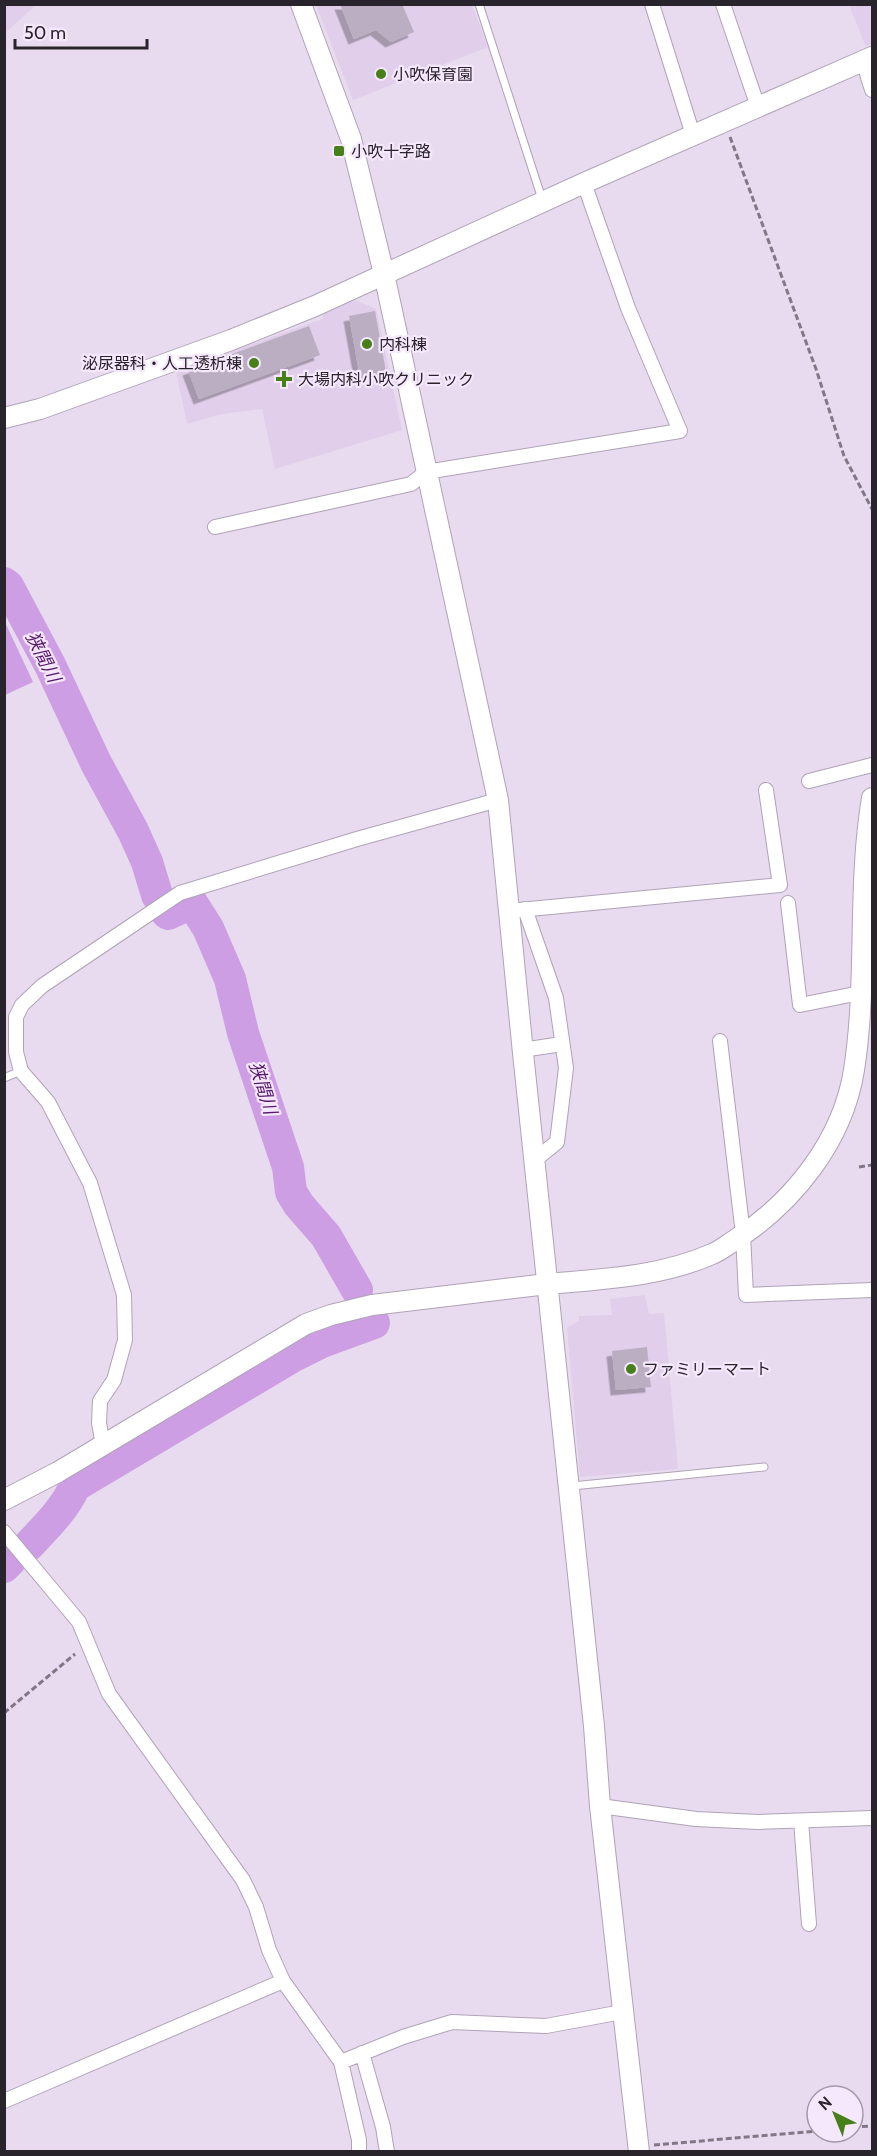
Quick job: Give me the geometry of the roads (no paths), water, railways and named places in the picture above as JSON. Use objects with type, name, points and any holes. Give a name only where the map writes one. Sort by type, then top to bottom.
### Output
[{"type":"street","points":[[301,4],[351,139],[384,274],[498,800],[517,910],[522,1050],[569,1487],[600,1806],[639,2149]]},
{"type":"street","points":[[652,4],[693,135]]},
{"type":"street","points":[[723,4],[758,107]]},
{"type":"street","points":[[4,418],[40,409],[241,336],[315,306],[584,183],[868,59],[873,90]]},
{"type":"street","points":[[215,527],[411,484],[426,472],[680,430],[628,308],[584,183]]},
{"type":"street","points":[[809,781],[873,765]]},
{"type":"street","points":[[517,910],[780,885],[766,790]]},
{"type":"street","points":[[4,1500],[21,1493],[306,1324],[372,1305],[628,1276],[671,1269],[713,1254],[743,1234],[783,1201],[807,1174],[834,1129],[846,1100],[854,1072],[873,798]]},
{"type":"street","points":[[103,1445],[99,1423],[100,1401],[114,1380],[125,1340],[124,1295],[90,1183],[48,1102],[21,1071],[16,1052],[15,1035],[16,1017],[22,1005],[42,986],[180,893],[368,836],[498,800]]},
{"type":"street","points":[[788,903],[800,1005],[860,993]]},
{"type":"street","points":[[517,910],[556,998],[566,1068],[557,1142],[535,1160]]},
{"type":"street","points":[[720,1041],[743,1234],[746,1294],[873,1290]]},
{"type":"street","points":[[522,1050],[562,1044]]},
{"type":"street","points":[[4,1532],[79,1622],[109,1694],[243,1880],[256,1906],[269,1950],[283,1982],[341,2062],[359,2140],[359,2151]]},
{"type":"street","points":[[600,1806],[696,1819],[758,1822],[873,1818]]},
{"type":"street","points":[[801,1821],[809,1924]]},
{"type":"street","points":[[4,2101],[283,1982]]},
{"type":"street","points":[[341,2062],[402,2037],[452,2022],[546,2026],[622,2012]]},
{"type":"street","points":[[363,2053],[383,2127],[387,2151]]},
{"type":"lane","points":[[479,4],[543,202]]},
{"type":"lane","points":[[4,1078],[21,1071]]},
{"type":"lane","points":[[569,1487],[764,1467]]},
{"type":"waterway","name":"狭間川","points":[[4,583],[8,586],[50,665],[96,763],[133,831],[147,862],[157,895]]},
{"type":"waterway","name":"狭間川","points":[[166,912],[168,914],[192,903],[208,928],[230,979],[243,1033],[288,1167],[291,1192],[299,1205],[326,1236],[357,1290]]},
{"type":"waterway","name":"狭間川","points":[[28,1546],[60,1511],[75,1486],[292,1357],[322,1342],[374,1323],[371,1317]]},
{"type":"waterway","name":"狭間川","points":[[4,1567],[10,1561]]},
{"type":"place","name":"小吹保育園","points":[[381,74]]},
{"type":"place","name":"小吹十字路","points":[[339,151]]},
{"type":"place","name":"内科棟","points":[[367,344]]},
{"type":"place","name":"泌尿器科・人工透析棟","points":[[254,363]]},
{"type":"place","name":"大場内科小吹クリニック","points":[[284,379]]},
{"type":"place","name":"ファミリーマート","points":[[631,1369]]}]
